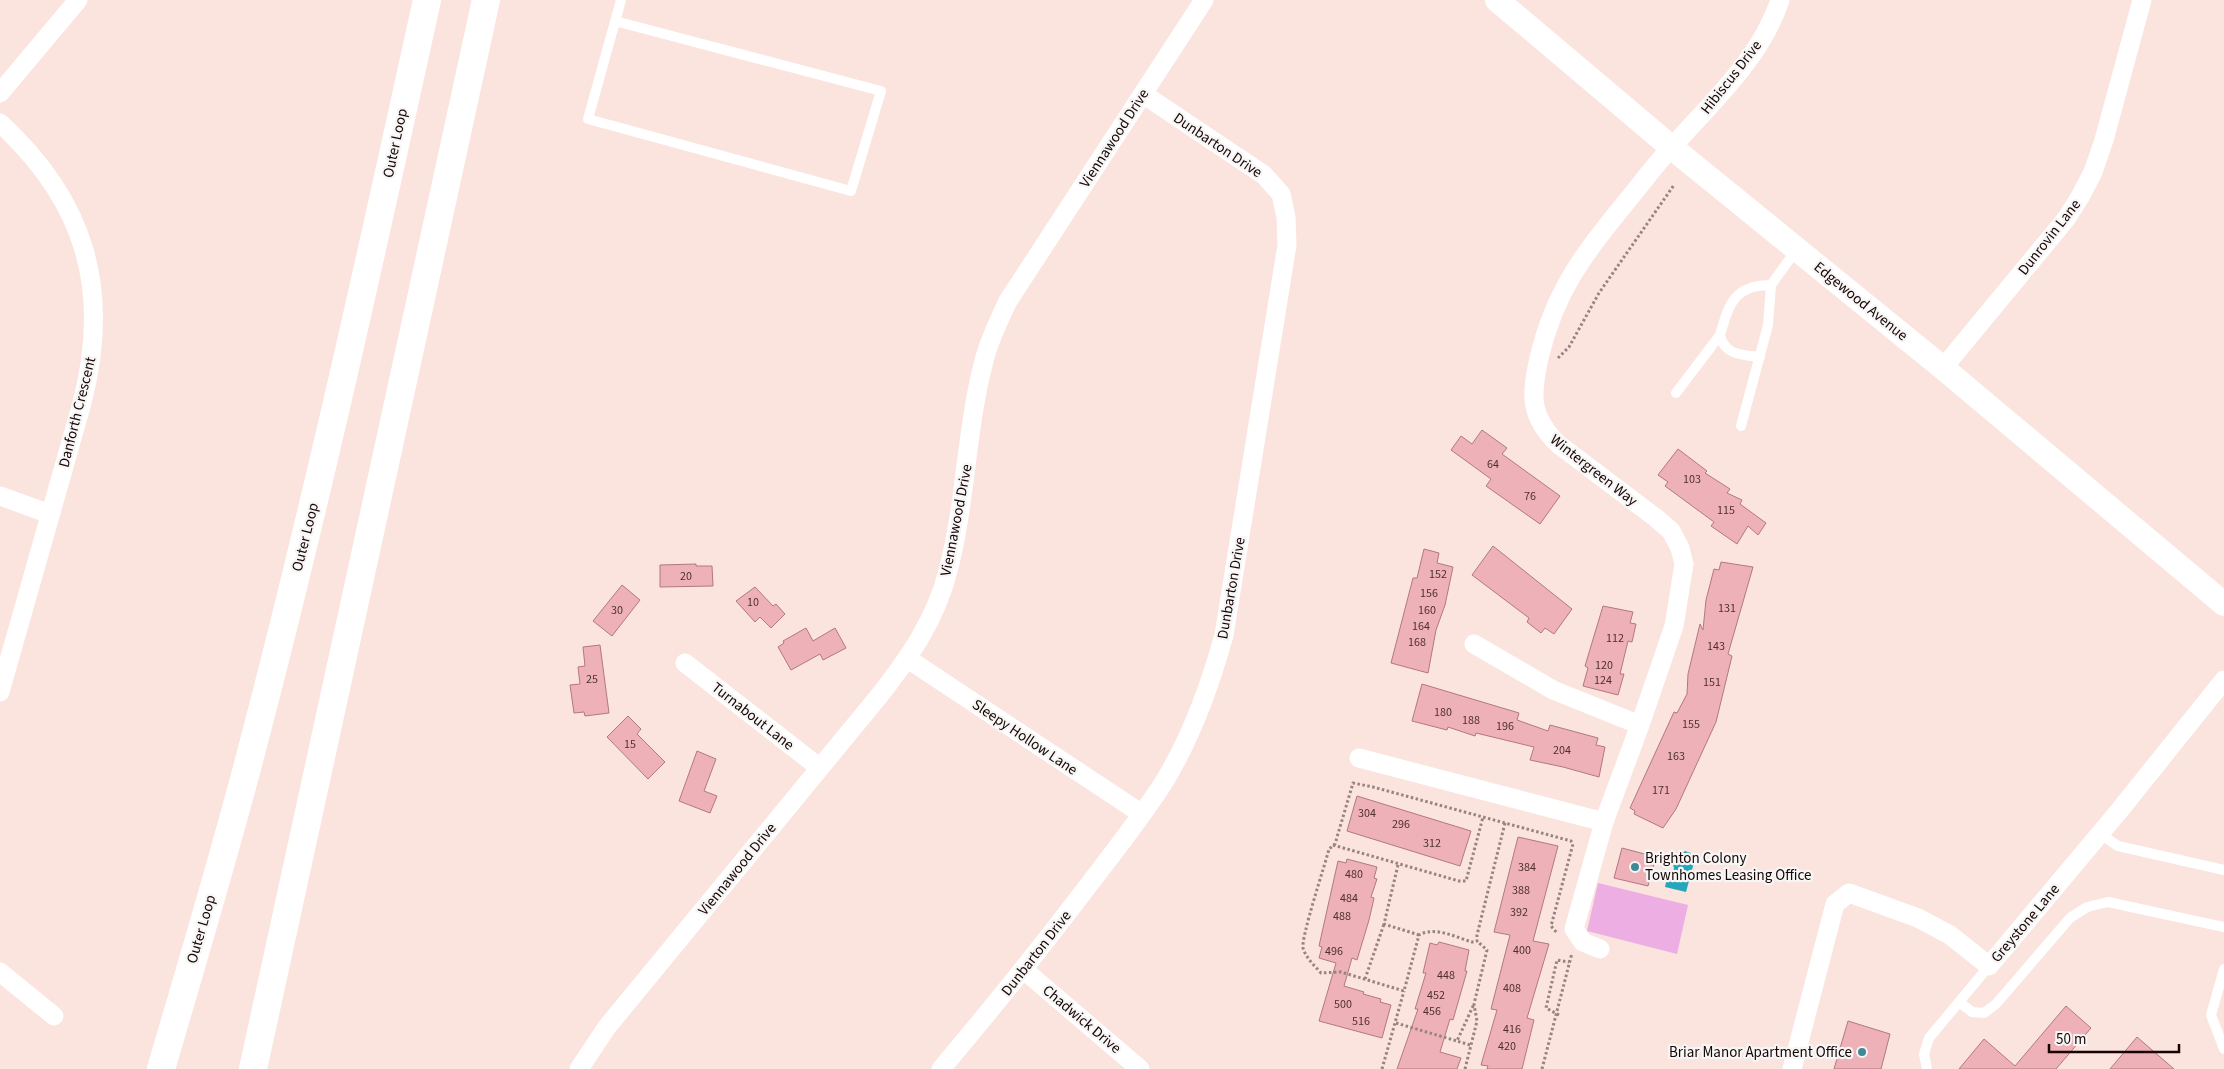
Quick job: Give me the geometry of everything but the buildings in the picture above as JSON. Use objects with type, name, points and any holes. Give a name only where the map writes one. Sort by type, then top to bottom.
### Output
[{"type":"highway","name":"Outer Loop","points":[[161,1069],[237,806],[300,557],[351,346],[427,0]]},
{"type":"highway","points":[[253,1069],[486,0]]},
{"type":"street","points":[[0,93],[78,0]]},
{"type":"street","name":"Viennawood Drive","points":[[579,1069],[607,1027],[908,659],[926,628],[948,571],[984,360],[998,321],[1008,301],[1204,0]]},
{"type":"street","name":"Edgewood Avenue","points":[[1497,0],[1672,147],[1943,368],[2224,604]]},
{"type":"street","name":"Hibiscus Drive","points":[[1672,147],[1737,73],[1758,44],[1780,0]]},
{"type":"street","name":"Dunrovin Lane","points":[[1943,368],[2066,219],[2080,197],[2093,172],[2104,140],[2142,0]]},
{"type":"street","name":"Dunbarton Drive","points":[[941,1069],[1024,970],[1142,814],[1178,756],[1198,715],[1212,678],[1224,635],[1287,245],[1286,217],[1281,194],[1264,175],[1143,94]]},
{"type":"street","name":"Danforth Crescent","points":[[0,122],[20,141],[48,173],[70,212],[86,254],[94,299],[95,337],[90,373],[0,692]]},
{"type":"street","name":"Wintergreen Way","points":[[1600,949],[1583,942],[1574,929],[1604,822],[1674,626],[1684,564],[1680,548],[1671,531],[1558,444],[1546,432],[1538,418],[1533,402],[1533,386],[1545,332],[1560,295],[1586,251],[1672,147]]},
{"type":"street","points":[[0,496],[50,514]]},
{"type":"street","points":[[1474,644],[1553,690],[1640,725]]},
{"type":"street","name":"Sleepy Hollow Lane","points":[[908,659],[1142,814]]},
{"type":"street","name":"Turnabout Lane","points":[[685,663],[820,768]]},
{"type":"street","name":"Greystone Lane","points":[[1792,1069],[1835,904],[1849,893],[1918,918],[1950,935],[1989,966],[2100,834],[2224,680]]},
{"type":"street","points":[[1359,758],[1604,822]]},
{"type":"street","name":"Chadwick Drive","points":[[1024,970],[1140,1069]]},
{"type":"street","points":[[0,972],[54,1016]]},
{"type":"lane","points":[[615,22],[881,91],[851,191],[588,119],[621,0]]},
{"type":"lane","points":[[1741,426],[1768,325],[1771,286],[1797,249]]},
{"type":"lane","points":[[1676,394],[1720,335],[1732,300],[1743,290],[1755,285],[1771,286]]},
{"type":"lane","points":[[1720,335],[1726,349],[1735,354],[1760,356]]},
{"type":"lane","points":[[2100,834],[2118,846],[2224,870]]},
{"type":"lane","points":[[1959,1002],[1972,1012],[1984,1013],[1996,1004],[2070,918],[2087,907],[2108,902],[2224,927]]},
{"type":"lane","points":[[1927,1069],[1924,1054],[1929,1038],[1989,966]]},
{"type":"lane","points":[[2224,969],[2211,1015],[2224,1048]]},
{"type":"path","points":[[1556,360],[1569,347],[1599,293],[1674,185]]},
{"type":"path","points":[[1404,991],[1341,972],[1321,973],[1307,957],[1303,945],[1329,850],[1333,845],[1353,783],[1505,823],[1477,940]]},
{"type":"path","points":[[1333,845],[1398,865],[1459,881],[1466,880],[1484,818]]},
{"type":"path","points":[[1364,979],[1384,924],[1398,865]]},
{"type":"path","points":[[1384,924],[1419,935]]},
{"type":"path","points":[[1382,1069],[1396,1024],[1419,935],[1426,931],[1435,930],[1472,942],[1477,940]]},
{"type":"path","points":[[1458,1041],[1474,1004],[1487,950],[1477,940]]},
{"type":"path","points":[[1559,1015],[1546,1008],[1558,960],[1569,962]]},
{"type":"path","points":[[1465,1069],[1477,1021],[1474,1004]]},
{"type":"path","points":[[1396,1024],[1470,1045]]},
{"type":"shaded area","points":[[1598,883],[1688,905],[1677,954],[1587,931]]},
{"type":"water","points":[[1685,851],[1696,855],[1686,892],[1665,887],[1667,878],[1672,877],[1674,868],[1672,861]]},
{"type":"place","name":"Brighton Colony Townhomes Leasing Office","points":[[1635,867]]},
{"type":"place","name":"Briar Manor Apartment Office","points":[[1862,1052]]}]
